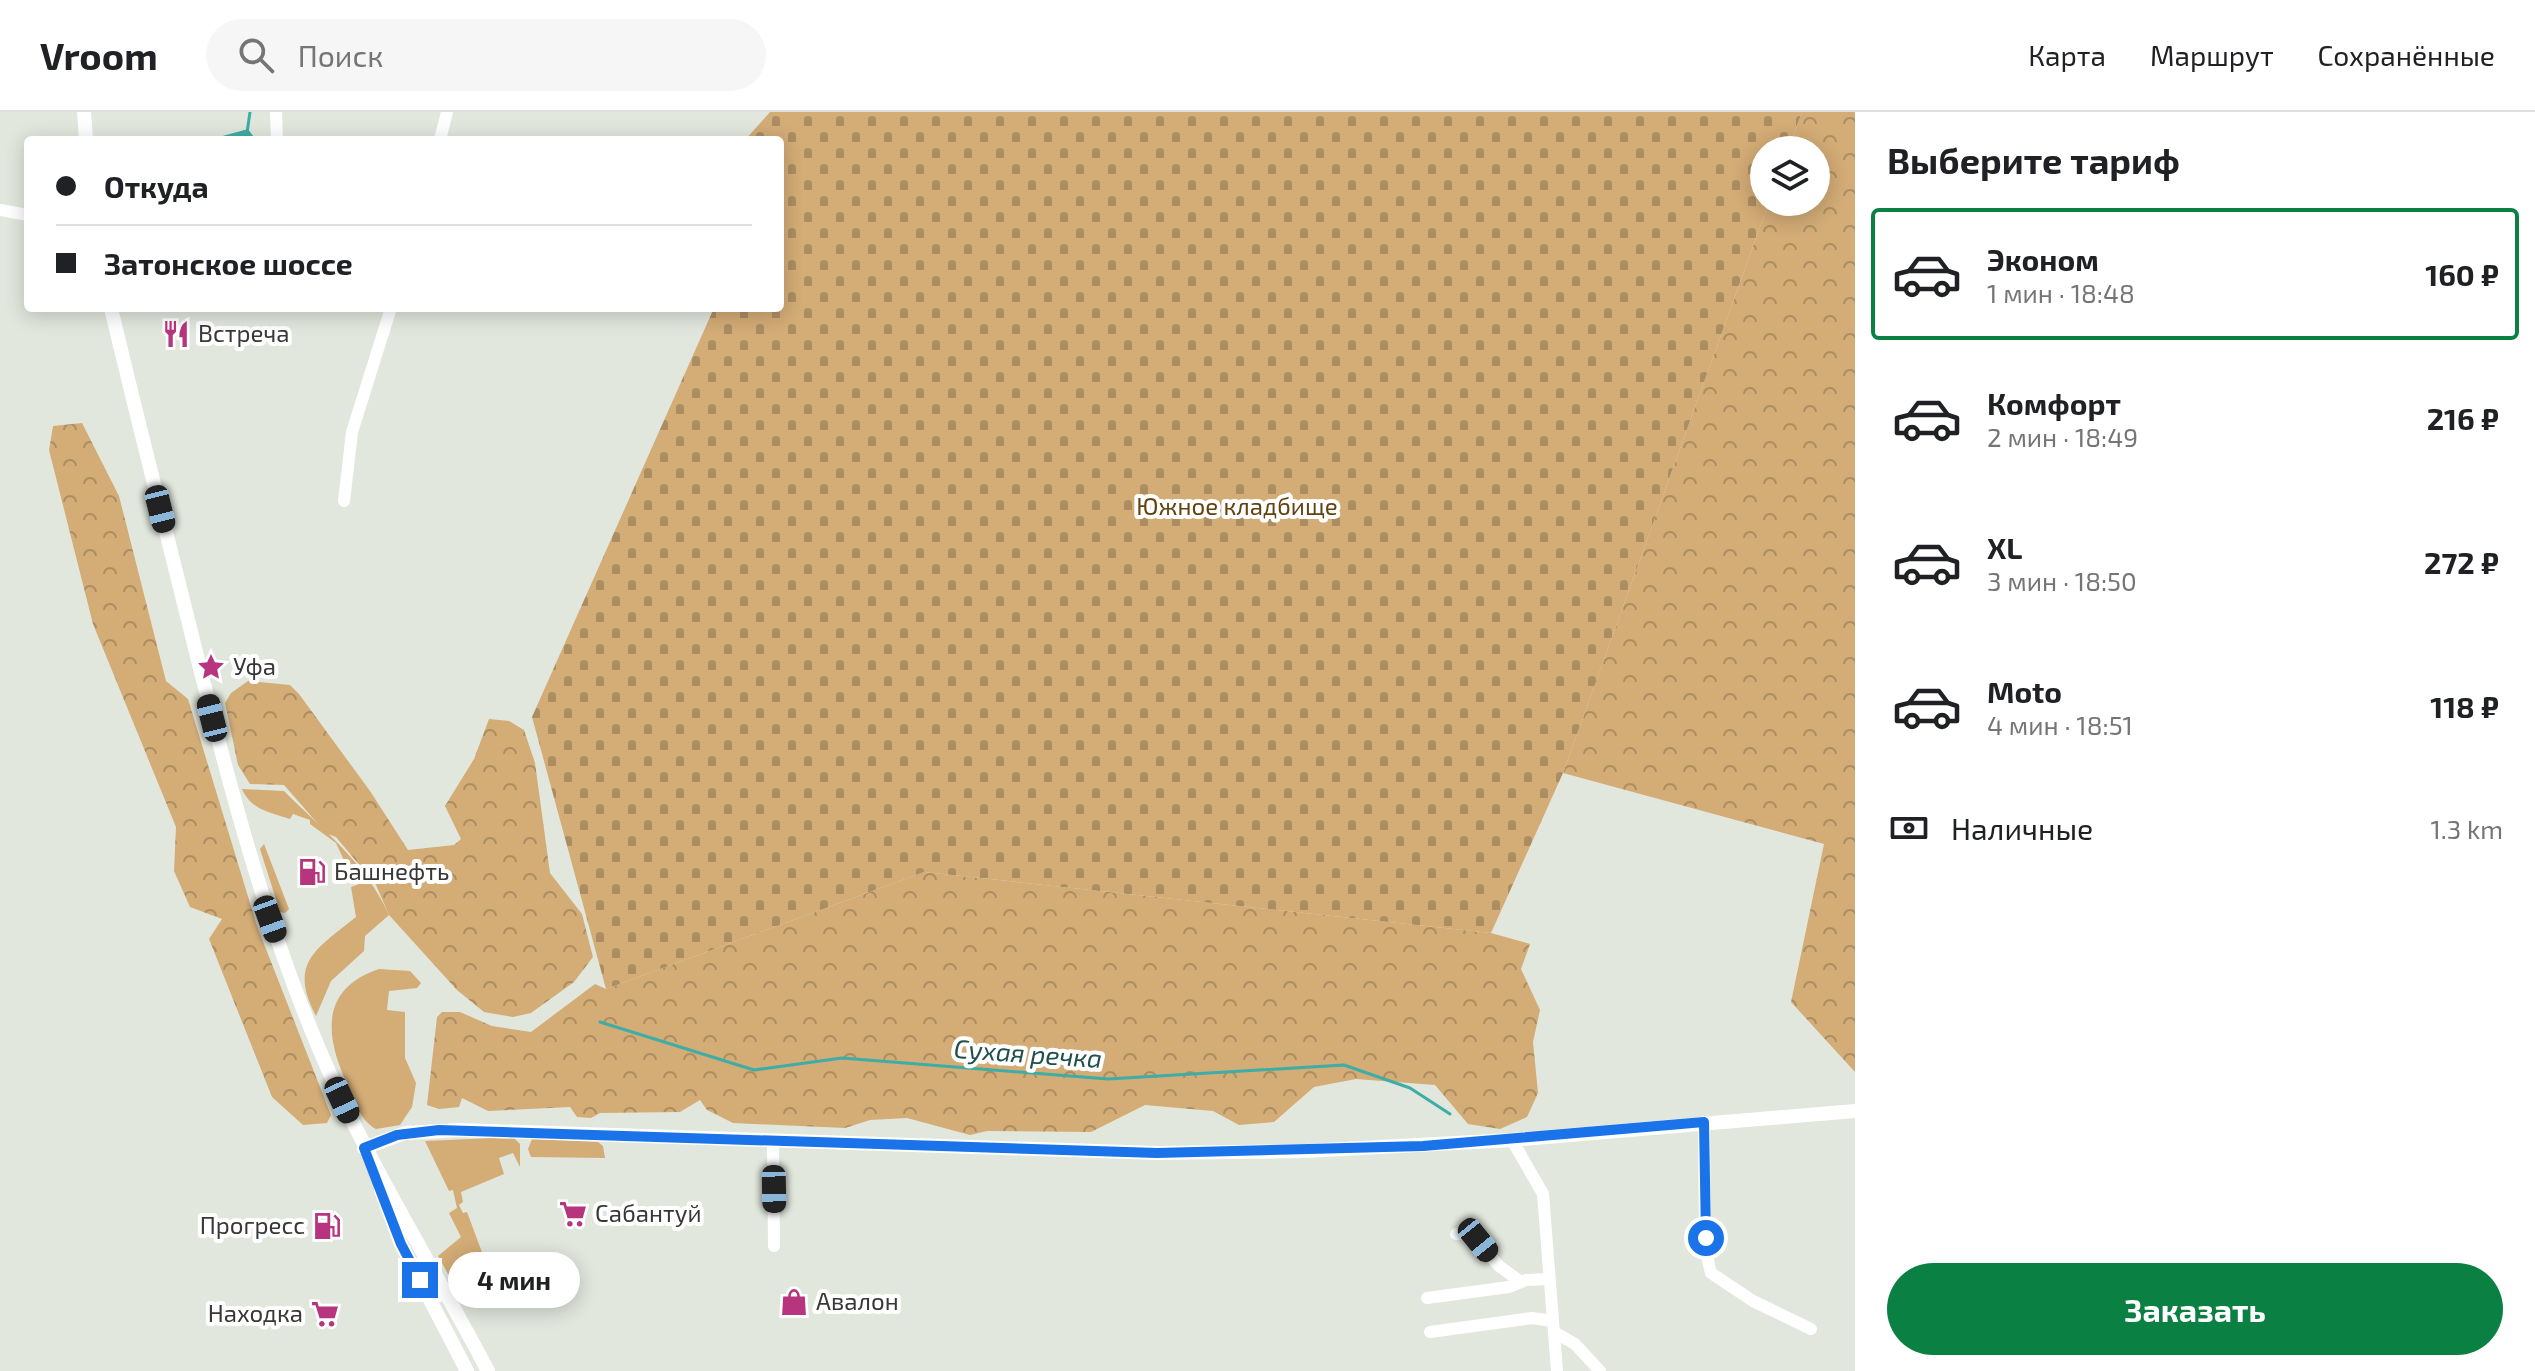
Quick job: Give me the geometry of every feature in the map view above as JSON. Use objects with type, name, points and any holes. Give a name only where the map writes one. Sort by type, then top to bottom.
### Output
[{"type":"main road","points":[[84,112],[86,136]]},
{"type":"main road","points":[[112,312],[243,837],[270,919],[320,1050],[366,1152],[401,1244],[467,1371]]},
{"type":"main road","points":[[366,1152],[405,1133],[449,1130],[1157,1153],[1305,1151],[1512,1140],[1855,1111]]},
{"type":"main road","points":[[366,1152],[416,1235],[488,1371]]},
{"type":"street","points":[[276,112],[277,136]]},
{"type":"street","points":[[441,136],[447,112]]},
{"type":"street","points":[[0,210],[24,214]]},
{"type":"street","points":[[344,501],[352,432],[390,312]]},
{"type":"street","points":[[1704,1122],[1705,1248],[1711,1273],[1753,1301],[1811,1329]]},
{"type":"street","points":[[1512,1140],[1543,1194],[1557,1371]]},
{"type":"street","points":[[773,1142],[774,1246]]},
{"type":"street","points":[[1456,1234],[1471,1234],[1499,1266],[1521,1282]]},
{"type":"street","points":[[1427,1298],[1549,1279]]},
{"type":"street","points":[[1430,1332],[1532,1318],[1553,1326],[1600,1371]]},
{"type":"green space","name":"Южное кладбище","points":[[770,112],[1802,112],[1793,136],[1750,136],[1750,216],[1764,216],[1563,773],[1491,933],[924,872],[606,989],[532,717],[712,312],[784,312],[784,136],[749,136]]},
{"type":"green space","points":[[1802,112],[1855,112],[1855,1072],[1791,1002],[1824,844],[1563,773],[1764,216],[1830,216],[1830,136],[1793,136]]},
{"type":"green space","points":[[82,423],[119,496],[166,681],[188,699],[257,926],[331,1115],[327,1123],[303,1125],[272,1097],[209,939],[222,919],[190,907],[174,871],[176,827],[93,624],[49,450],[53,426]]},
{"type":"green space","points":[[248,681],[290,685],[299,694],[370,791],[408,850],[454,845],[461,839],[445,806],[474,759],[489,719],[509,721],[524,730],[535,763],[550,873],[582,914],[593,957],[574,982],[531,1013],[513,1017],[484,1012],[457,990],[389,915],[376,885],[336,837],[326,833],[284,785],[250,784],[238,765],[225,703],[231,693]]},
{"type":"green space","points":[[242,789],[284,791],[329,834],[356,863],[380,896],[389,915],[365,936],[364,951],[331,981],[316,1016],[308,998],[306,969],[319,948],[356,917],[351,887],[359,884],[357,871],[349,871],[336,843],[310,824],[310,820],[293,814],[290,819],[262,810],[251,802]]},
{"type":"green space","points":[[264,844],[289,909],[285,913],[280,912],[260,849]]},
{"type":"green space","points":[[924,872],[1491,933],[1530,944],[1521,969],[1540,1010],[1533,1042],[1538,1093],[1527,1117],[1500,1129],[1468,1124],[1435,1085],[1356,1079],[1314,1087],[1274,1122],[1239,1125],[1213,1111],[1145,1105],[1091,1132],[987,1131],[970,1135],[907,1118],[870,1120],[845,1128],[733,1123],[707,1110],[700,1100],[680,1112],[600,1113],[591,1118],[577,1117],[570,1107],[488,1111],[462,1098],[459,1107],[439,1109],[427,1105],[437,1017],[442,1012],[460,1012],[492,1026],[531,1032],[595,984],[606,989]]},
{"type":"green space","points":[[379,969],[410,971],[421,983],[417,988],[389,991],[387,1010],[405,1012],[405,1058],[416,1083],[412,1107],[400,1125],[376,1129],[360,1112],[341,1070],[332,1035],[332,1018],[336,1003],[345,990],[359,978]]},
{"type":"green space","points":[[513,1137],[520,1144],[520,1167],[513,1153],[499,1158],[504,1174],[461,1192],[463,1202],[459,1205],[463,1213],[467,1212],[483,1255],[470,1263],[475,1275],[489,1272],[488,1278],[462,1286],[453,1283],[438,1256],[461,1237],[449,1213],[457,1208],[453,1190],[449,1191],[425,1141]]},
{"type":"green space","points":[[532,1139],[598,1142],[603,1146],[605,1158],[531,1157],[528,1149]]},
{"type":"water","points":[[248,129],[253,136],[223,136]]},
{"type":"waterway","points":[[247,136],[250,112]]},
{"type":"waterway","name":"Сухая речка","points":[[600,1022],[754,1070],[842,1058],[1108,1079],[1344,1065],[1410,1088],[1450,1114]]},
{"type":"place","name":"Встреча","points":[[176,334]]},
{"type":"place","name":"Уфа","points":[[211,667]]},
{"type":"place","name":"Башнефть","points":[[312,872]]},
{"type":"place","name":"Сабантуй","points":[[573,1214]]},
{"type":"place","name":"Прогресс","points":[[327,1226]]},
{"type":"place","name":"Авалон","points":[[794,1302]]},
{"type":"place","name":"Находка","points":[[325,1314]]},
{"type":"route","points":[[420,1280],[401,1244],[364,1148],[397,1135],[439,1130],[1157,1153],[1423,1146],[1704,1122],[1706,1238]]}]
